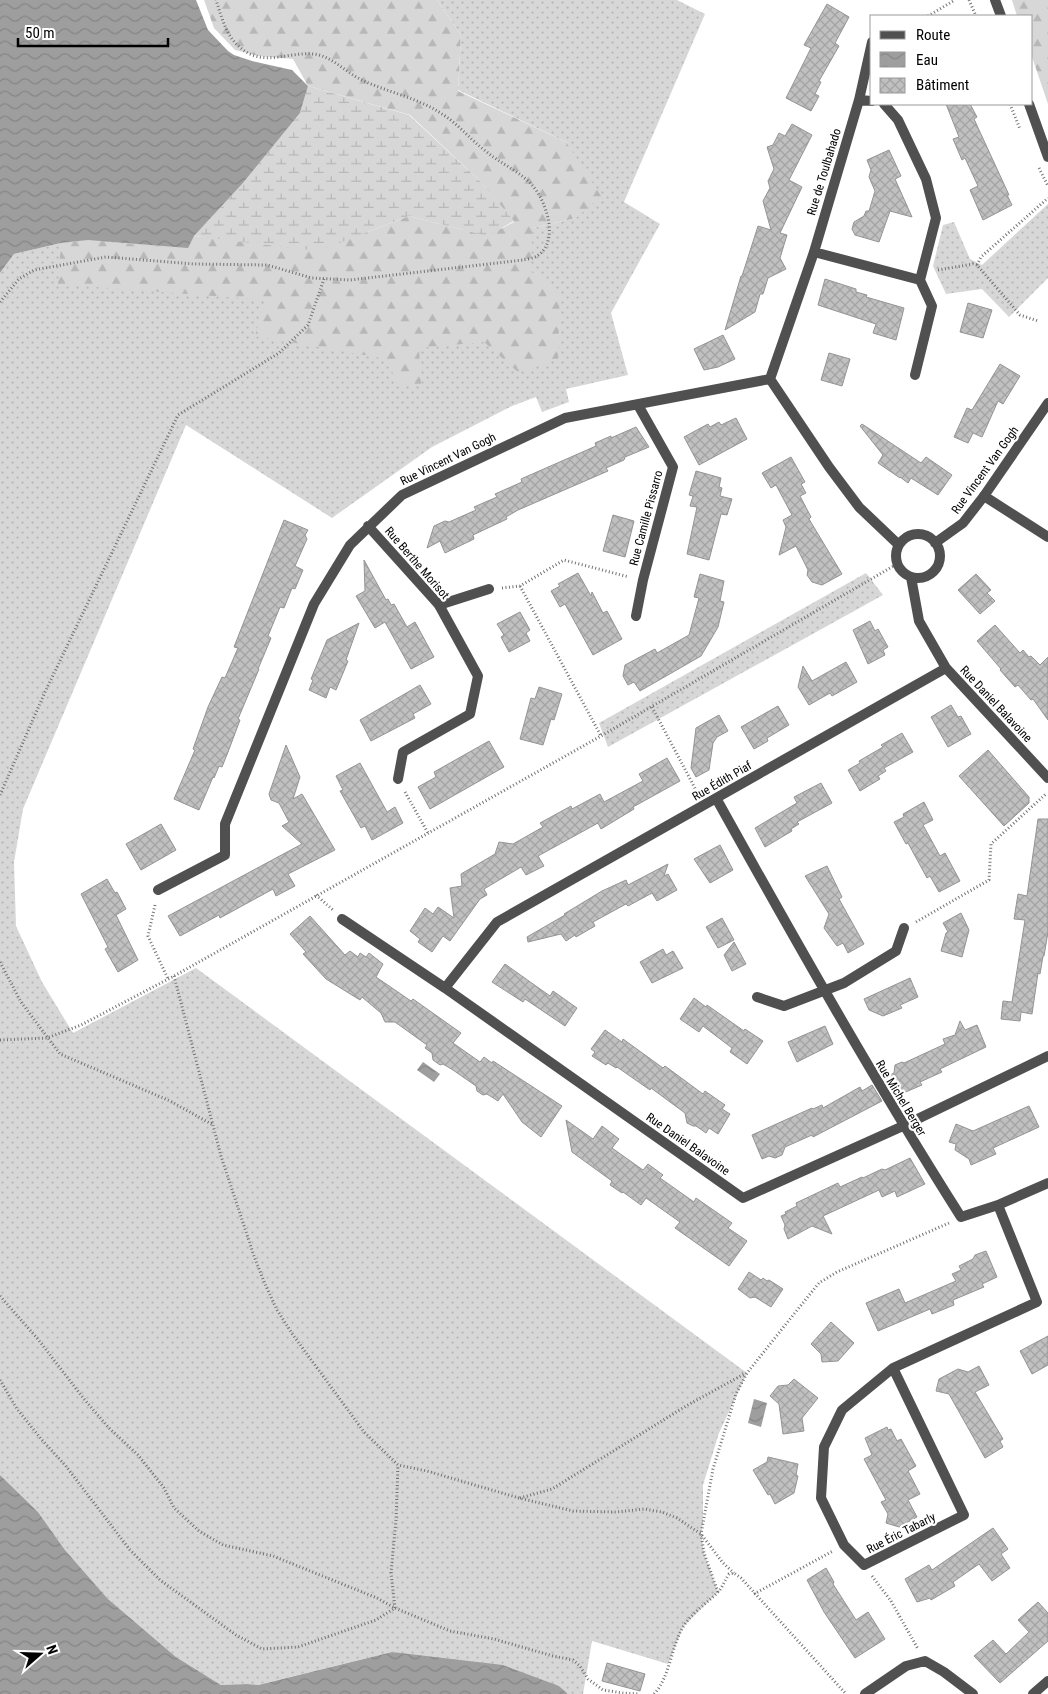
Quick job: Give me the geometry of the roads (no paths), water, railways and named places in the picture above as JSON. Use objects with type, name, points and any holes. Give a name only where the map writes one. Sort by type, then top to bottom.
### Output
[{"type":"street","points":[[996,0],[1001,15]]},
{"type":"street","name":"Rue de Toulbahado","points":[[770,379],[814,252],[859,100],[870,51]]},
{"type":"street","points":[[859,100],[870,101]]},
{"type":"street","points":[[885,105],[898,120],[926,179],[936,218],[920,280],[932,306],[915,375]]},
{"type":"street","points":[[1029,105],[1048,157]]},
{"type":"street","points":[[814,252],[920,280]]},
{"type":"street","points":[[770,379],[829,467],[859,507],[899,545]]},
{"type":"street","name":"Rue Vincent Van Gogh","points":[[158,890],[225,855],[225,824],[314,604],[350,545],[402,495],[565,418],[770,379]]},
{"type":"street","name":"Rue Vincent Van Gogh","points":[[935,543],[963,523],[984,496],[1048,403]]},
{"type":"street","name":"Rue Camille Pissarro","points":[[636,616],[643,580],[673,468],[638,405]]},
{"type":"street","points":[[984,496],[1048,537]]},
{"type":"street","name":"Rue Berthe Morisot","points":[[368,526],[439,605],[478,676],[470,714],[403,752],[398,779]]},
{"type":"street","points":[[912,535],[921,535],[935,543],[939,556],[939,563],[936,569],[925,577],[911,577],[900,570],[896,558],[899,545],[905,539],[912,535]]},
{"type":"street","points":[[911,577],[919,621],[946,668]]},
{"type":"street","points":[[439,605],[489,589]]},
{"type":"street","name":"Rue Daniel Balavoine","points":[[946,668],[1048,778]]},
{"type":"street","name":"Rue Édith Piaf","points":[[445,988],[498,922],[946,668]]},
{"type":"street","name":"Rue Michel Berger","points":[[716,798],[823,990],[903,1126],[961,1217],[998,1205]]},
{"type":"street","name":"Rue Daniel Balavoine","points":[[342,919],[445,988],[743,1198],[903,1126],[1048,1056]]},
{"type":"street","points":[[757,997],[784,1006],[844,983],[896,952],[904,928]]},
{"type":"street","points":[[998,1205],[1048,1183]]},
{"type":"street","name":"Rue Éric Tabarly","points":[[893,1368],[964,1515],[864,1565],[844,1545],[821,1498],[824,1447],[842,1410],[893,1368],[1037,1302],[998,1205]]},
{"type":"street","points":[[865,1694],[906,1666],[925,1661],[944,1672],[973,1694]]},
{"type":"street","points":[[1033,1694],[1048,1681]]},
{"type":"water","points":[[0,0],[196,0],[208,30],[228,51],[252,61],[292,70],[308,86],[300,113],[243,183],[194,236],[188,248],[88,240],[61,243],[14,254],[0,273]]},
{"type":"water","points":[[423,1062],[440,1074],[434,1082],[417,1070]]},
{"type":"water","points":[[754,1399],[767,1403],[761,1427],[748,1423]]},
{"type":"water","points":[[0,1475],[38,1512],[65,1550],[108,1599],[176,1657],[221,1685],[258,1685],[392,1652],[503,1665],[559,1686],[568,1694],[0,1694]]}]
